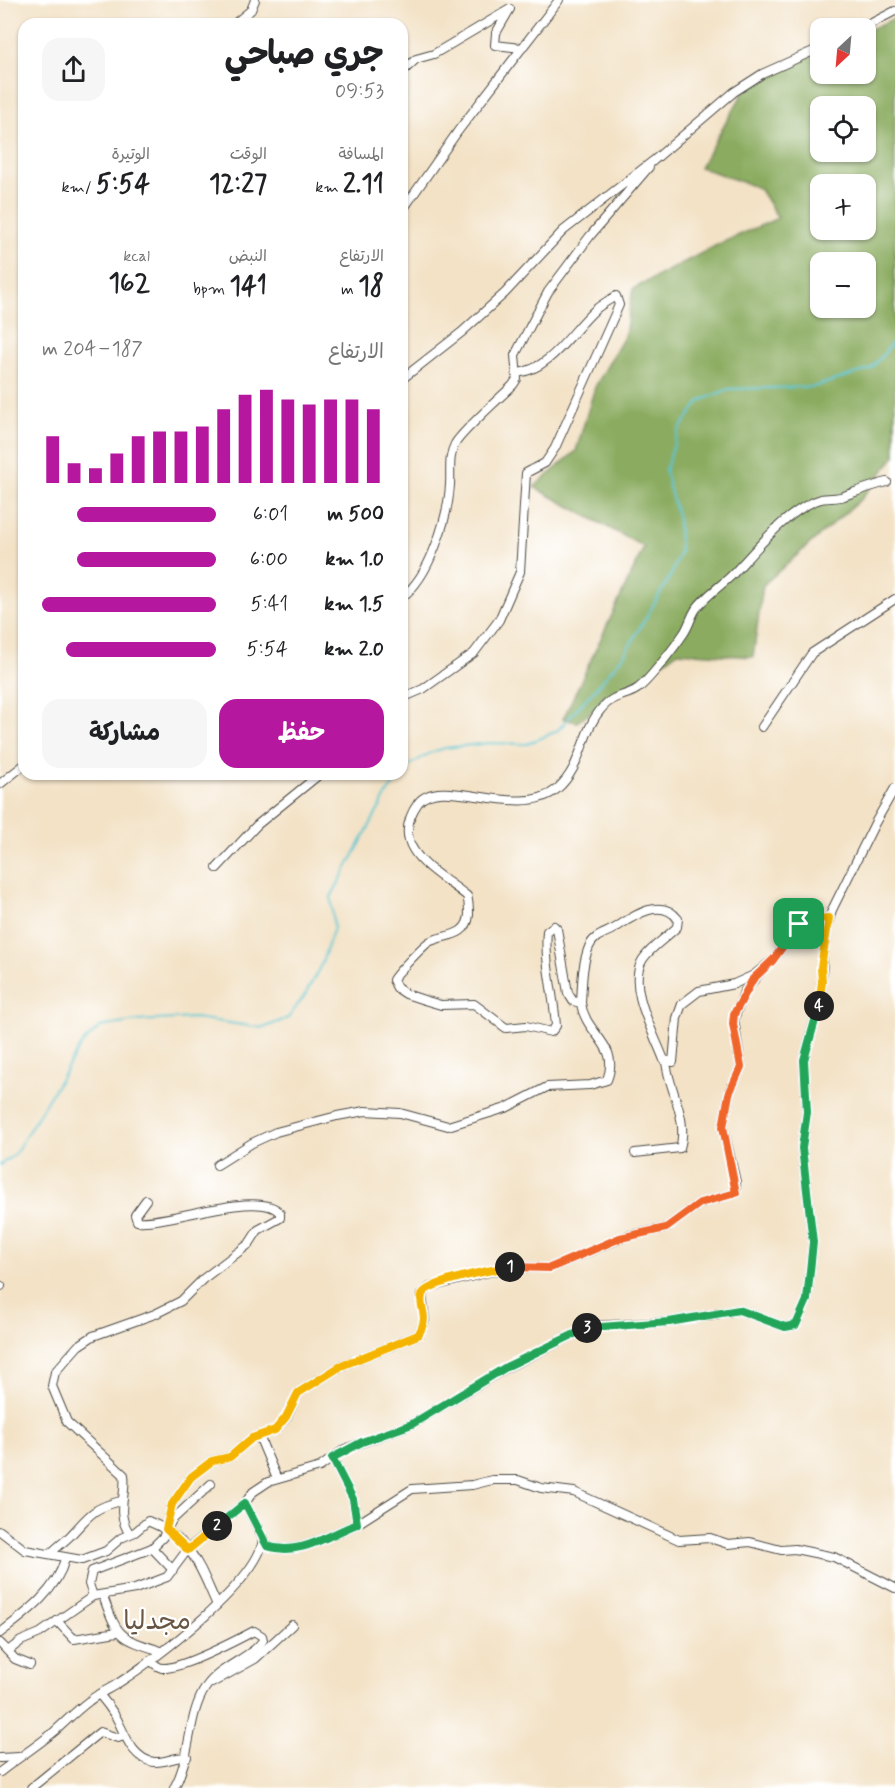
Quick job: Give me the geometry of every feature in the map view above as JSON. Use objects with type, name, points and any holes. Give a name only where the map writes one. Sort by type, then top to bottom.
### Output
[{"type":"street","points":[[241,18],[251,10],[255,0]]},
{"type":"street","points":[[408,203],[459,131],[559,0]]},
{"type":"street","points":[[408,66],[416,59],[434,54],[510,9],[496,33],[495,45],[522,48]]},
{"type":"street","points":[[876,21],[895,12]]},
{"type":"street","points":[[408,374],[462,332],[505,292],[563,231],[653,161],[747,82],[810,53]]},
{"type":"street","points":[[408,591],[417,582],[433,552],[445,516],[450,483],[449,467],[455,444],[513,385],[517,373],[515,355],[548,292],[590,236],[618,206],[653,161]]},
{"type":"street","points":[[408,695],[423,689],[474,653],[499,620],[520,572],[526,473],[545,463],[570,418],[606,328],[619,305],[616,296],[597,309],[544,362],[527,372],[517,373]]},
{"type":"street","points":[[581,1004],[573,1001],[568,993],[557,929],[554,926],[547,931],[545,954],[554,993],[556,1026],[551,1032],[526,1026],[506,1028],[474,1004],[441,1005],[406,994],[397,988],[393,980],[395,974],[420,953],[427,943],[460,932],[466,926],[469,917],[466,896],[421,861],[407,837],[408,822],[419,802],[426,797],[451,793],[521,802],[544,797],[556,790],[578,764],[586,732],[603,706],[616,696],[638,689],[685,632],[696,609],[775,530],[797,512],[820,499],[842,497],[886,482]]},
{"type":"street","points":[[762,727],[812,653],[895,599]]},
{"type":"street","points":[[0,784],[18,770]]},
{"type":"street","points":[[217,868],[257,825],[313,780]]},
{"type":"street","points":[[8,1651],[21,1641],[40,1634],[93,1596],[104,1596],[155,1583],[167,1577],[188,1550],[245,1503],[260,1486],[320,1467],[362,1442],[412,1424],[508,1366],[591,1326],[669,1322],[739,1310],[785,1327],[796,1325],[807,1300],[813,1242],[802,1148],[807,1112],[804,1060],[821,996],[821,967],[829,918],[874,823],[895,788]]},
{"type":"street","points":[[217,1165],[252,1143],[276,1132],[337,1116],[365,1111],[399,1113],[448,1126],[506,1108],[547,1087],[590,1085],[607,1080],[612,1069],[607,1047],[582,1014],[583,973],[589,948],[595,938],[637,913],[655,908],[675,915],[678,919],[677,927],[642,961],[636,976],[637,991],[666,1062],[667,1079],[681,1123],[680,1148],[635,1153]]},
{"type":"street","points":[[93,1596],[89,1584],[92,1571],[152,1548],[163,1537],[172,1504],[191,1477],[212,1461],[230,1457],[252,1438],[275,1430],[286,1417],[293,1399],[320,1379],[341,1366],[418,1335],[424,1320],[422,1294],[430,1287],[509,1267],[550,1268],[620,1238],[666,1228],[700,1203],[736,1193],[723,1127],[729,1094],[741,1067],[734,1019],[744,992],[773,960],[799,924],[807,920],[829,918]]},
{"type":"street","points":[[666,1062],[673,1062],[675,1059],[673,1046],[677,1018],[682,1004],[699,991],[734,984],[762,970]]},
{"type":"street","points":[[129,1533],[124,1527],[121,1501],[124,1475],[67,1422],[52,1386],[55,1372],[78,1346],[93,1336],[155,1314],[181,1301],[202,1279],[249,1244],[258,1230],[280,1218],[278,1210],[263,1204],[199,1210],[137,1221],[135,1215],[146,1200]]},
{"type":"street","points":[[259,1436],[277,1479]]},
{"type":"street","points":[[332,1458],[353,1499],[357,1524]]},
{"type":"street","points":[[245,1503],[267,1546],[275,1549],[295,1549],[312,1545],[357,1524],[412,1489],[472,1485],[492,1480],[518,1480],[541,1488],[574,1492],[678,1540],[710,1538],[728,1544],[750,1542],[781,1550],[795,1549],[834,1557],[895,1588]]},
{"type":"street","points":[[166,1529],[211,1484]]},
{"type":"street","points":[[51,1553],[69,1537],[87,1515],[101,1506],[121,1501]]},
{"type":"street","points":[[0,1531],[22,1548],[51,1553],[65,1559],[82,1560],[100,1555],[148,1521],[166,1529],[199,1561],[217,1605]]},
{"type":"street","points":[[0,1772],[99,1694],[120,1683],[150,1660],[217,1605],[248,1575],[258,1558],[263,1539]]},
{"type":"street","points":[[152,1548],[173,1570]]},
{"type":"street","points":[[0,1633],[28,1611],[47,1591],[65,1559]]},
{"type":"street","points":[[104,1596],[117,1632],[133,1643],[161,1651]]},
{"type":"street","points":[[57,1621],[74,1639],[117,1632]]},
{"type":"street","points":[[208,1685],[255,1659],[292,1625]]},
{"type":"street","points":[[150,1660],[156,1665],[166,1667],[201,1656],[254,1631],[259,1632],[263,1640],[260,1645],[230,1663],[208,1685],[196,1712],[187,1757],[174,1788]]},
{"type":"street","points":[[0,1642],[20,1662],[30,1665]]},
{"type":"street","points":[[99,1694],[137,1753],[151,1761],[187,1757]]},
{"type":"street","points":[[31,1788],[100,1732],[118,1738],[124,1736]]},
{"type":"street","points":[[0,1758],[20,1756]]},
{"type":"green space","points":[[895,18],[895,456],[862,498],[763,585],[753,657],[678,652],[577,722],[563,719],[644,547],[534,487],[576,451],[595,387],[625,335],[633,289],[719,244],[778,218],[759,188],[700,167],[747,86],[810,57],[810,84],[876,84],[876,27]]},
{"type":"waterway","points":[[408,766],[432,752],[445,748],[489,743],[527,744],[557,731],[624,655],[671,575],[680,552],[678,519],[665,471],[679,430],[700,401],[729,389],[813,387],[871,369],[895,340]]},
{"type":"waterway","points":[[0,1165],[14,1155],[81,1045],[100,1027],[137,1021],[195,1018],[263,1028],[288,1018],[305,995],[321,965],[334,928],[331,897],[388,792],[397,780]]},
{"type":"district","name":"مجدليا","points":[[157,1620]]},
{"type":"route","points":[[829,918],[821,967],[821,996],[804,1060],[803,1078],[807,1112],[802,1148],[813,1242],[807,1300],[796,1325],[785,1327],[739,1310],[669,1322],[591,1326],[508,1366],[412,1424],[345,1449],[332,1458],[341,1480],[353,1499],[357,1524],[312,1545],[295,1549],[275,1549],[267,1546],[245,1503],[237,1512],[188,1550],[166,1529],[172,1504],[191,1477],[212,1461],[230,1457],[252,1438],[275,1430],[286,1417],[298,1393],[341,1366],[418,1335],[424,1324],[422,1297],[426,1289],[445,1282],[509,1267],[550,1268],[620,1238],[666,1228],[700,1203],[736,1193],[728,1140],[723,1127],[729,1094],[741,1067],[733,1024],[734,1014],[753,979],[773,960],[799,924],[812,919],[829,918]]}]
